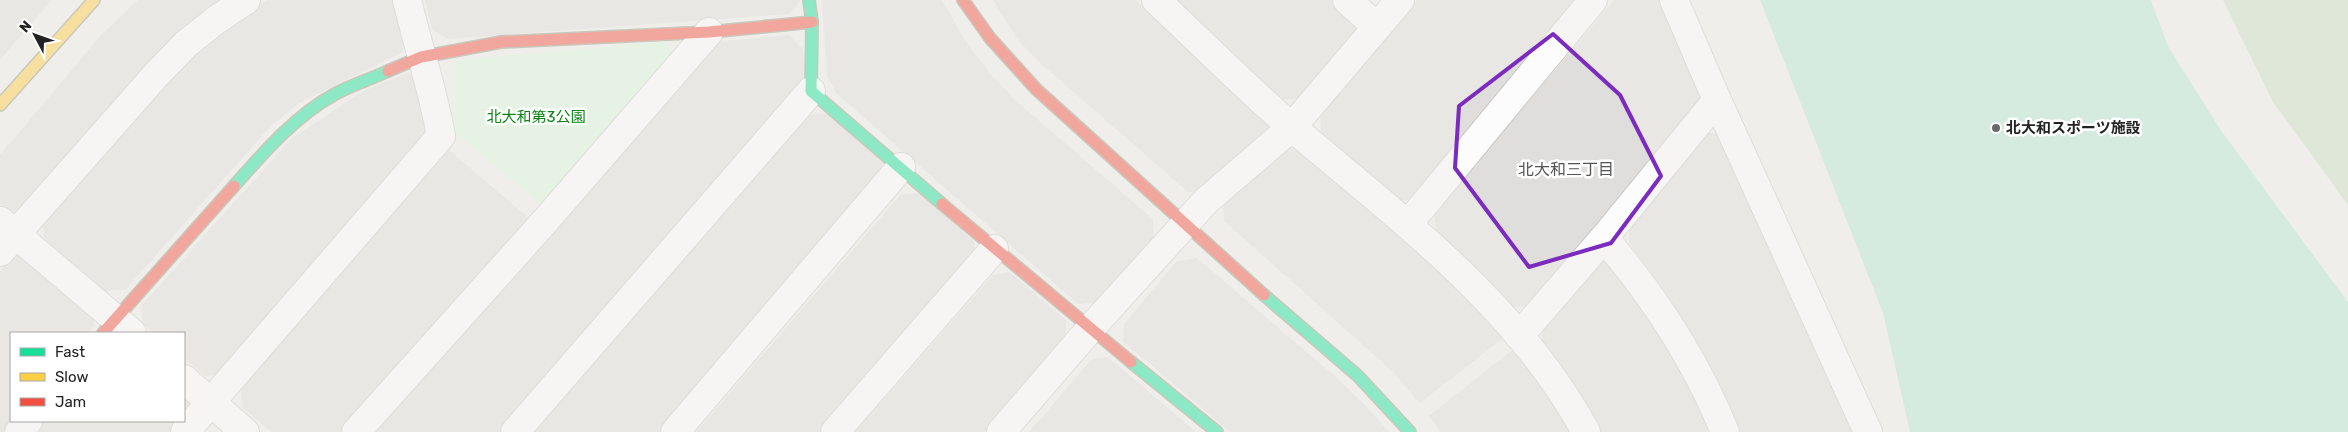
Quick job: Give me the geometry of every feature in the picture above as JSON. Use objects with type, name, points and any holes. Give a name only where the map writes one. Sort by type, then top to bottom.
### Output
[{"type":"street","points":[[0,104],[94,0]]},
{"type":"street","points":[[246,0],[216,20],[186,44],[5,236],[117,328],[266,150],[306,113],[335,94],[421,58],[501,42],[708,32],[812,22]]},
{"type":"street","points":[[185,432],[441,136],[436,104],[421,58],[407,0]]},
{"type":"street","points":[[515,432],[811,91],[812,22],[809,0]]},
{"type":"street","points":[[964,0],[979,26],[1005,58],[1184,225],[1370,387],[1410,432]]},
{"type":"street","points":[[1156,0],[1292,127],[1452,263],[1519,336],[1566,396],[1586,432]]},
{"type":"street","points":[[1347,0],[1377,27]]},
{"type":"street","points":[[1000,432],[1090,329],[1206,202],[1292,127],[1400,0]]},
{"type":"street","points":[[1408,224],[1593,0]]},
{"type":"street","points":[[1674,0],[1717,100],[1868,432]]},
{"type":"street","points":[[356,432],[546,220],[708,32]]},
{"type":"street","points":[[811,91],[994,249],[1217,432]]},
{"type":"street","points":[[1519,336],[1604,238],[1717,100]]},
{"type":"street","points":[[675,432],[900,167]]},
{"type":"street","points":[[1604,238],[1634,273],[1661,313],[1702,379],[1725,432]]},
{"type":"street","points":[[835,432],[994,249]]},
{"type":"street","points":[[185,380],[245,432]]},
{"type":"street","points":[[18,432],[27,422]]},
{"type":"highlighted area","points":[[1553,34],[1620,95],[1661,176],[1611,243],[1529,267],[1455,168],[1459,106]]},
{"type":"shaded area","points":[[0,0],[52,0],[0,60]]},
{"type":"shaded area","points":[[138,0],[227,0],[17,217],[0,204],[0,155],[102,34]]},
{"type":"shaded area","points":[[267,0],[403,0],[411,37],[401,53],[299,103],[271,126],[125,290],[105,291],[44,238],[43,218],[169,76],[230,24]]},
{"type":"shaded area","points":[[425,0],[800,1],[789,14],[448,39],[432,29]]},
{"type":"shaded area","points":[[822,0],[942,0],[967,43],[989,72],[1014,99],[1153,219],[1154,240],[1098,302],[1078,304],[836,93],[827,76]]},
{"type":"shaded area","points":[[993,0],[1135,0],[1269,115],[1269,132],[1206,191],[1188,192],[1038,61],[1017,39]]},
{"type":"shaded area","points":[[1168,0],[1334,0],[1354,17],[1356,35],[1299,99],[1282,100]]},
{"type":"shaded area","points":[[1417,0],[1586,0],[1417,199],[1401,201],[1321,132],[1320,112]]},
{"type":"shaded area","points":[[1614,0],[1667,0],[1707,89],[1702,107],[1531,306],[1511,307],[1508,300],[1483,274],[1436,233],[1434,214]]},
{"type":"shaded area","points":[[789,35],[803,49],[805,77],[507,432],[376,432],[690,67],[720,41]]},
{"type":"shaded area","points":[[407,73],[423,81],[428,140],[222,375],[205,376],[185,359],[185,332],[153,332],[142,323],[142,305],[291,139],[361,92]]},
{"type":"shaded area","points":[[828,113],[884,162],[885,181],[667,432],[534,432],[808,115]]},
{"type":"shaded area","points":[[1709,133],[1726,135],[1857,432],[1740,432],[1723,393],[1693,337],[1664,290],[1629,243],[1629,227]]},
{"type":"shaded area","points":[[1304,147],[1425,251],[1507,335],[1420,403],[1392,371],[1224,221],[1223,205],[1286,148]]},
{"type":"shaded area","points":[[448,149],[531,220],[347,432],[271,432],[242,407],[241,388]]},
{"type":"shaded area","points":[[919,193],[974,241],[976,260],[826,432],[696,432],[900,195]]},
{"type":"shaded area","points":[[30,255],[93,308],[94,327],[89,332],[10,332],[11,422],[3,432],[0,432],[0,271],[13,256]]},
{"type":"shaded area","points":[[1197,258],[1338,379],[1389,432],[1230,432],[1123,341],[1124,324],[1177,261]]},
{"type":"shaded area","points":[[1596,262],[1615,262],[1649,307],[1717,432],[1597,432],[1542,342],[1542,325]]},
{"type":"shaded area","points":[[1010,272],[1066,320],[1066,338],[985,432],[855,432],[993,275]]},
{"type":"shaded area","points":[[1516,347],[1556,403],[1571,432],[1441,432],[1429,416]]},
{"type":"shaded area","points":[[1108,357],[1196,432],[1029,432],[1092,359]]},
{"type":"shaded area","points":[[185,388],[190,392],[192,411],[185,420]]},
{"type":"shaded area","points":[[40,422],[183,422],[175,432],[31,432]]},
{"type":"green space","points":[[1760,0],[2151,0],[2168,46],[2220,129],[2348,302],[2348,432],[1910,432],[1883,313]]},
{"type":"green space","points":[[2223,0],[2348,0],[2348,205],[2273,102]]},
{"type":"green space","name":"北大和第3公園","points":[[663,42],[678,56],[542,205],[456,133],[455,60]]},
{"type":"traffic: fast","points":[[809,0],[812,22],[811,91],[942,204]]},
{"type":"traffic: fast","points":[[234,186],[293,124],[320,103],[341,91],[388,71]]},
{"type":"traffic: fast","points":[[1264,295],[1358,376],[1410,432]]},
{"type":"traffic: fast","points":[[1131,362],[1217,432]]},
{"type":"traffic: slow","points":[[0,105],[94,0]]},
{"type":"traffic: jam","points":[[963,0],[990,38],[1036,89],[1264,295]]},
{"type":"traffic: jam","points":[[388,71],[421,57],[501,42],[709,32],[812,22]]},
{"type":"traffic: jam","points":[[104,332],[234,186]]},
{"type":"traffic: jam","points":[[942,204],[1131,362]]},
{"type":"place","name":"北大和スポーツ施設","points":[[1996,128]]},
{"type":"district","name":"北大和三丁目","points":[[1566,169]]}]
